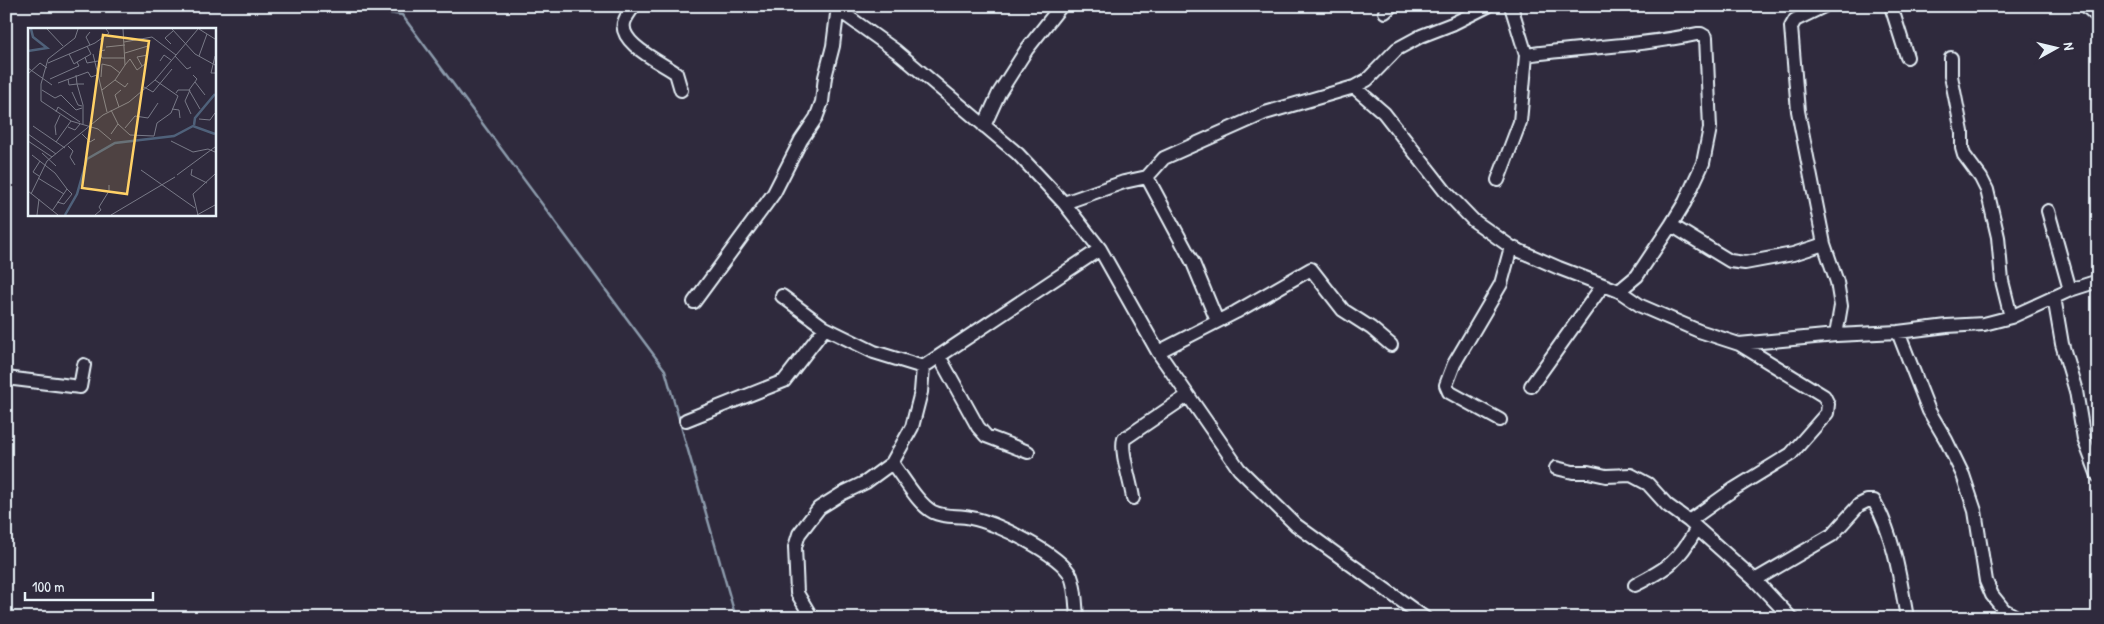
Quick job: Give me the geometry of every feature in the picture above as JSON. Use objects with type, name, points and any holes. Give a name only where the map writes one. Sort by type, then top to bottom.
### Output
[{"type":"street","points":[[634,6],[624,21],[623,30],[627,37],[648,56],[676,73],[681,90]]},
{"type":"street","points":[[984,126],[999,93],[1027,49],[1061,6]]},
{"type":"street","points":[[1064,203],[1147,176],[1164,158],[1265,113],[1354,87],[1367,80],[1397,49],[1421,36],[1452,24],[1488,6]]},
{"type":"street","points":[[1498,180],[1520,122],[1526,55],[1511,6]]},
{"type":"street","points":[[1824,6],[1795,20],[1791,27],[1798,111],[1824,244],[1837,282],[1841,306],[1836,335]]},
{"type":"street","points":[[1891,6],[1907,57]]},
{"type":"street","points":[[2086,6],[2098,17]]},
{"type":"street","points":[[836,7],[896,51],[1018,154],[1064,203],[1100,250],[1158,352],[1239,469],[1296,525],[1425,618]]},
{"type":"street","points":[[694,302],[774,194],[801,140],[816,118],[822,102],[825,77],[833,46],[836,7]]},
{"type":"street","points":[[1526,55],[1586,47],[1665,41],[1698,34],[1706,37],[1710,128],[1703,163],[1685,202],[1671,225],[1637,276],[1619,291]]},
{"type":"street","points":[[1951,58],[1952,76],[1962,132],[1962,148],[1964,156],[1981,178],[1987,190],[1998,237],[2002,281],[2011,317]]},
{"type":"street","points":[[1354,87],[1384,114],[1411,150],[1456,203],[1473,220],[1511,246],[1619,291],[1641,306],[1699,331],[1739,344],[1824,396],[1828,404],[1827,413],[1791,454],[1734,489],[1693,525],[1684,551],[1674,563],[1634,585]]},
{"type":"street","points":[[1147,176],[1192,263],[1217,321]]},
{"type":"street","points":[[2048,211],[2070,290]]},
{"type":"street","points":[[1671,225],[1730,261],[1745,263],[1793,254],[1824,244]]},
{"type":"street","points":[[1500,420],[1449,392],[1446,385],[1454,364],[1501,284],[1511,246]]},
{"type":"street","points":[[782,296],[825,328],[874,352],[923,368],[1100,250]]},
{"type":"street","points":[[1158,352],[1311,269],[1343,310],[1372,328],[1391,345]]},
{"type":"street","points":[[1739,344],[1984,324],[2011,317],[2070,290],[2098,281]]},
{"type":"street","points":[[1532,386],[1603,285]]},
{"type":"street","points":[[2054,297],[2062,344],[2076,390],[2084,439],[2098,476]]},
{"type":"street","points":[[686,420],[784,381],[825,328]]},
{"type":"street","points":[[1898,332],[1929,411],[1963,475],[1975,511],[1986,582],[1992,595],[2004,610],[2018,618]]},
{"type":"street","points":[[940,358],[978,427],[986,436],[1028,452]]},
{"type":"street","points":[[6,378],[80,387],[84,365]]},
{"type":"street","points":[[812,618],[797,593],[795,547],[799,534],[819,508],[842,493],[866,482],[892,463],[912,427],[921,392],[923,368]]},
{"type":"street","points":[[1133,498],[1128,470],[1122,452],[1124,439],[1188,396]]},
{"type":"street","points":[[892,463],[924,506],[932,512],[944,516],[972,518],[1012,533],[1057,559],[1070,575],[1077,618]]},
{"type":"street","points":[[1556,468],[1606,476],[1631,475],[1648,484],[1667,505],[1693,525],[1755,580],[1791,618]]},
{"type":"street","points":[[1755,580],[1832,535],[1859,505],[1867,501],[1874,501],[1884,518],[1896,563],[1907,618]]},
{"type":"waterway","points":[[341,6],[402,15],[665,370],[736,618]]}]
